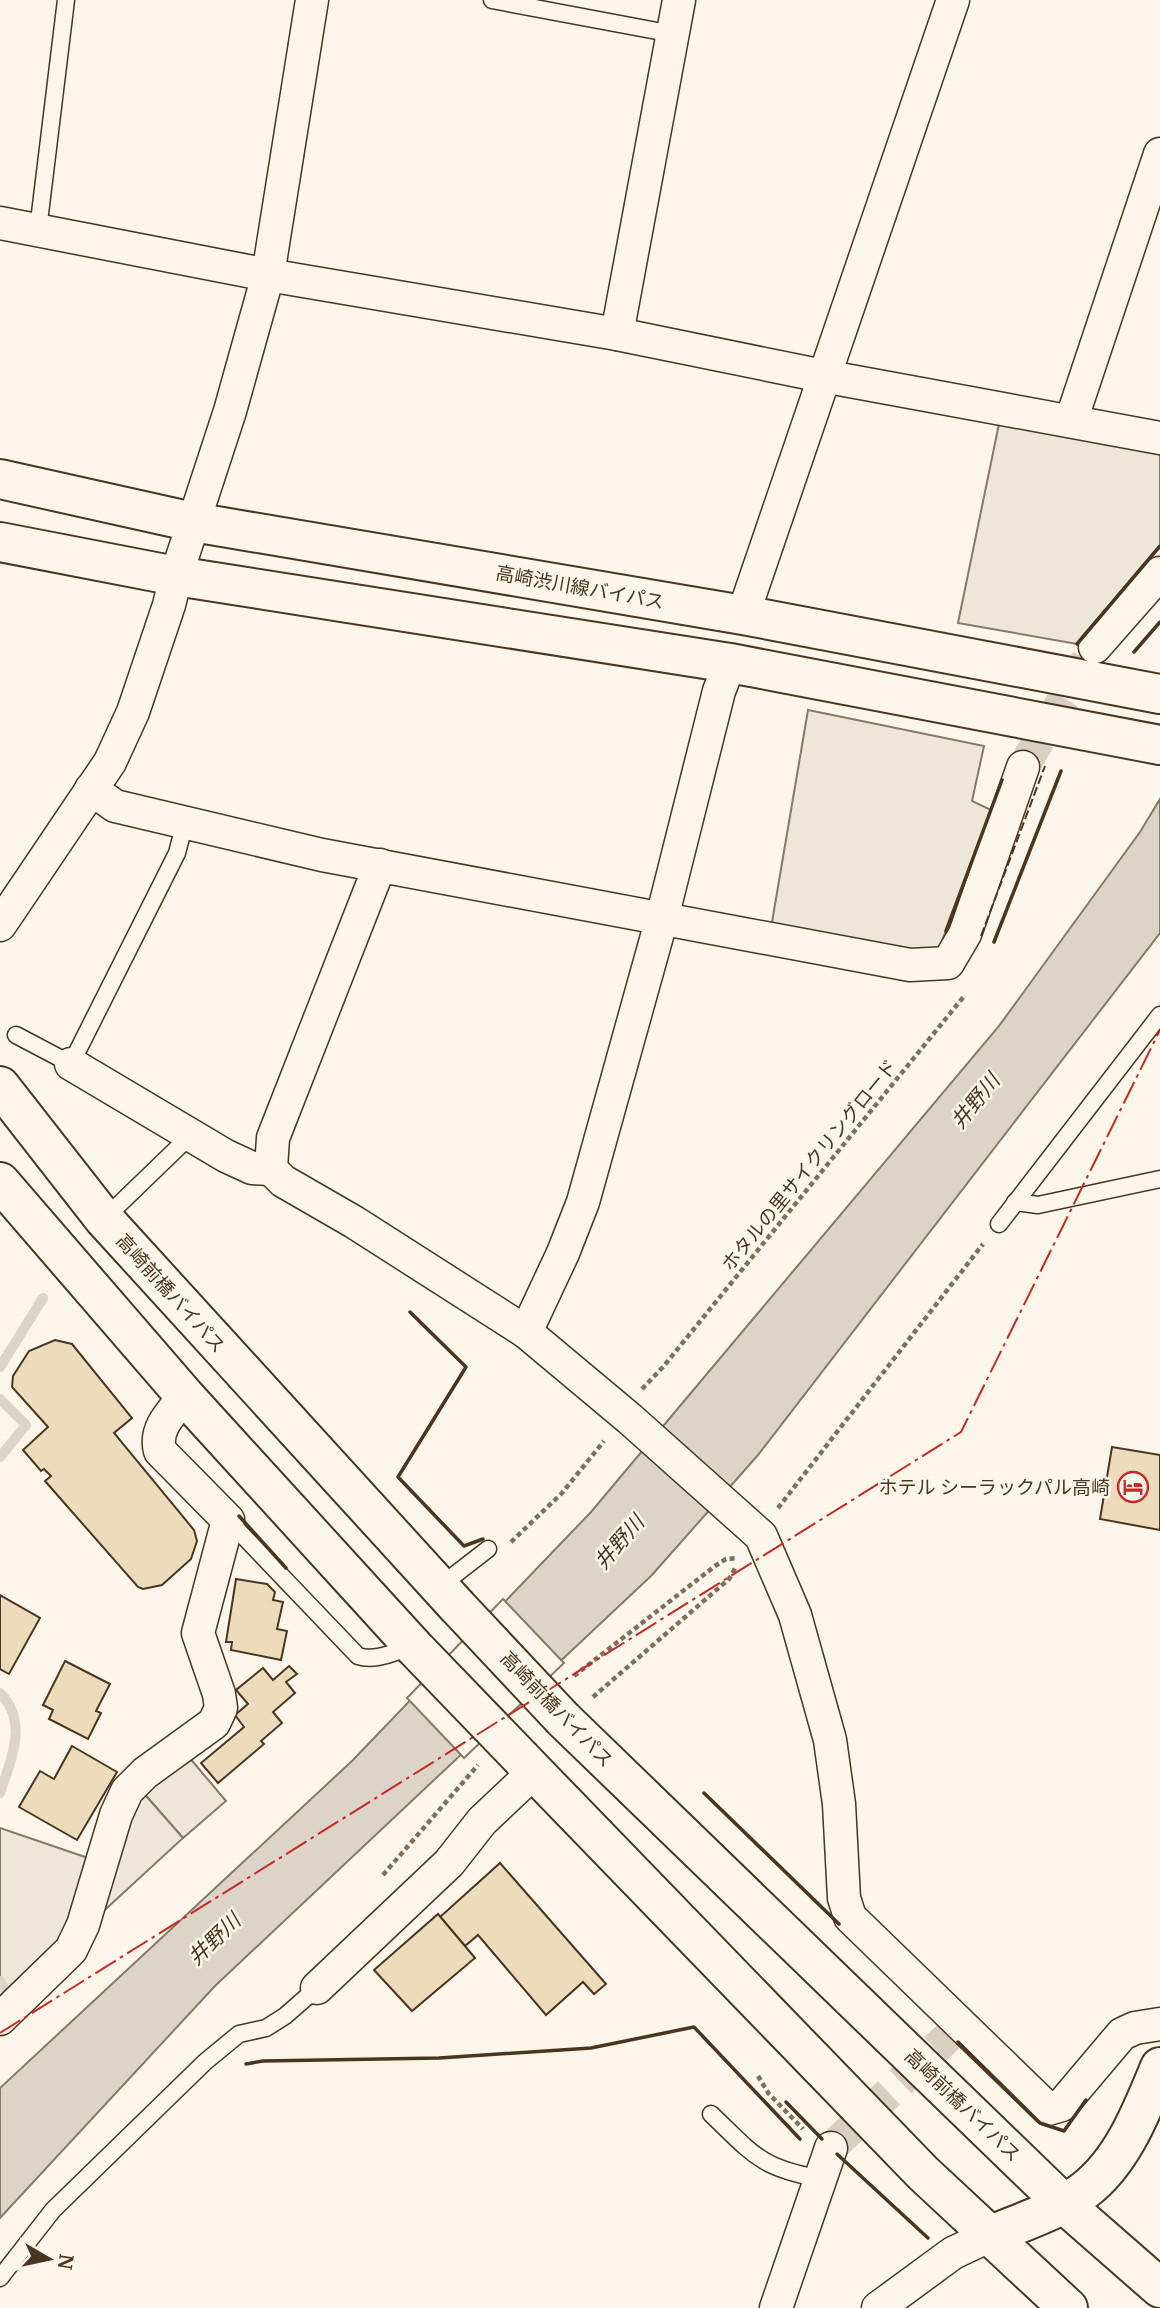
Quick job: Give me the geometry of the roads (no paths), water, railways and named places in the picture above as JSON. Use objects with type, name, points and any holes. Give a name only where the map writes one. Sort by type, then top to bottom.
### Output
[{"type":"main road","name":"高崎渋川線バイパス","points":[[0,479],[193,522],[743,615],[1160,694]]},
{"type":"main road","points":[[0,542],[176,576],[730,663],[1147,743]]},
{"type":"main road","name":"高崎前橋バイパス","points":[[0,1086],[104,1219],[448,1596],[577,1710],[1064,2204],[1160,2288]]},
{"type":"main road","points":[[0,1182],[185,1396],[413,1646],[923,2173],[1068,2308]]},
{"type":"main road","points":[[989,2236],[1064,2204],[1086,2189],[1122,2148],[1160,2067]]},
{"type":"street","points":[[0,925],[110,762],[133,712],[230,411],[268,275],[312,0]]},
{"type":"street","points":[[617,334],[679,0]]},
{"type":"street","points":[[743,615],[953,0]]},
{"type":"street","points":[[1071,421],[1160,155]]},
{"type":"street","points":[[0,223],[268,275],[617,334],[823,376],[1160,438]]},
{"type":"street","points":[[1095,647],[1160,573]]},
{"type":"street","points":[[526,1332],[563,1253],[583,1202],[662,918],[719,691],[730,663]]},
{"type":"street","points":[[92,789],[115,806],[321,855],[910,965],[948,963],[965,934],[1023,768]]},
{"type":"street","points":[[271,1169],[273,1138],[380,865]]},
{"type":"street","points":[[71,1064],[252,1168],[271,1169],[283,1181],[354,1222],[526,1332],[625,1417],[764,1518],[761,1536],[795,1615],[827,1728],[839,1804],[844,1898],[850,1917],[957,2029],[1048,2109],[1062,2105],[1122,2034],[1135,2028],[1160,2024]]},
{"type":"street","points":[[0,2019],[71,1951],[83,1925],[116,1815],[127,1791],[145,1773],[214,1723],[221,1708],[219,1694],[198,1633],[228,1520],[160,1451],[157,1440],[164,1421],[185,1396]]},
{"type":"street","points":[[317,1988],[449,1863],[529,1765]]},
{"type":"street","points":[[776,2308],[818,2178],[831,2148]]},
{"type":"street","points":[[878,2308],[953,2253],[989,2236]]},
{"type":"lane","points":[[38,230],[66,0]]},
{"type":"lane","points":[[492,0],[673,34]]},
{"type":"lane","points":[[16,1035],[71,1064],[177,853],[185,822]]},
{"type":"lane","points":[[999,1224],[1160,1015]]},
{"type":"lane","points":[[104,1219],[191,1135]]},
{"type":"lane","points":[[1015,1202],[1038,1205],[1160,1179]]},
{"type":"lane","points":[[228,1520],[358,1656],[366,1659],[379,1657],[413,1646]]},
{"type":"lane","points":[[448,1596],[488,1549]]},
{"type":"lane","points":[[0,2278],[53,2210],[205,2062],[239,2034],[266,2028],[285,2016],[317,1988]]},
{"type":"lane","points":[[711,2114],[758,2159],[783,2172],[818,2178]]},
{"type":"water","name":"井野川","points":[[1160,799],[1160,933],[758,1455],[652,1575],[215,1986],[0,2218],[0,2088],[352,1761],[591,1512],[999,1026],[1140,832]]},
{"type":"waterway","points":[[0,1367],[43,1298]]},
{"type":"waterway","points":[[0,1399],[26,1425],[0,1457]]},
{"type":"waterway","points":[[0,1693],[9,1704],[16,1728],[12,1754],[0,1793]]},
{"type":"waterway","points":[[0,1981],[9,1997]]},
{"type":"tunnel","points":[[1023,767],[1087,660]]},
{"type":"tunnel","points":[[831,2148],[951,2034]]},
{"type":"place","name":"ホテル シーラックパル高崎","points":[[1133,1487]]}]
